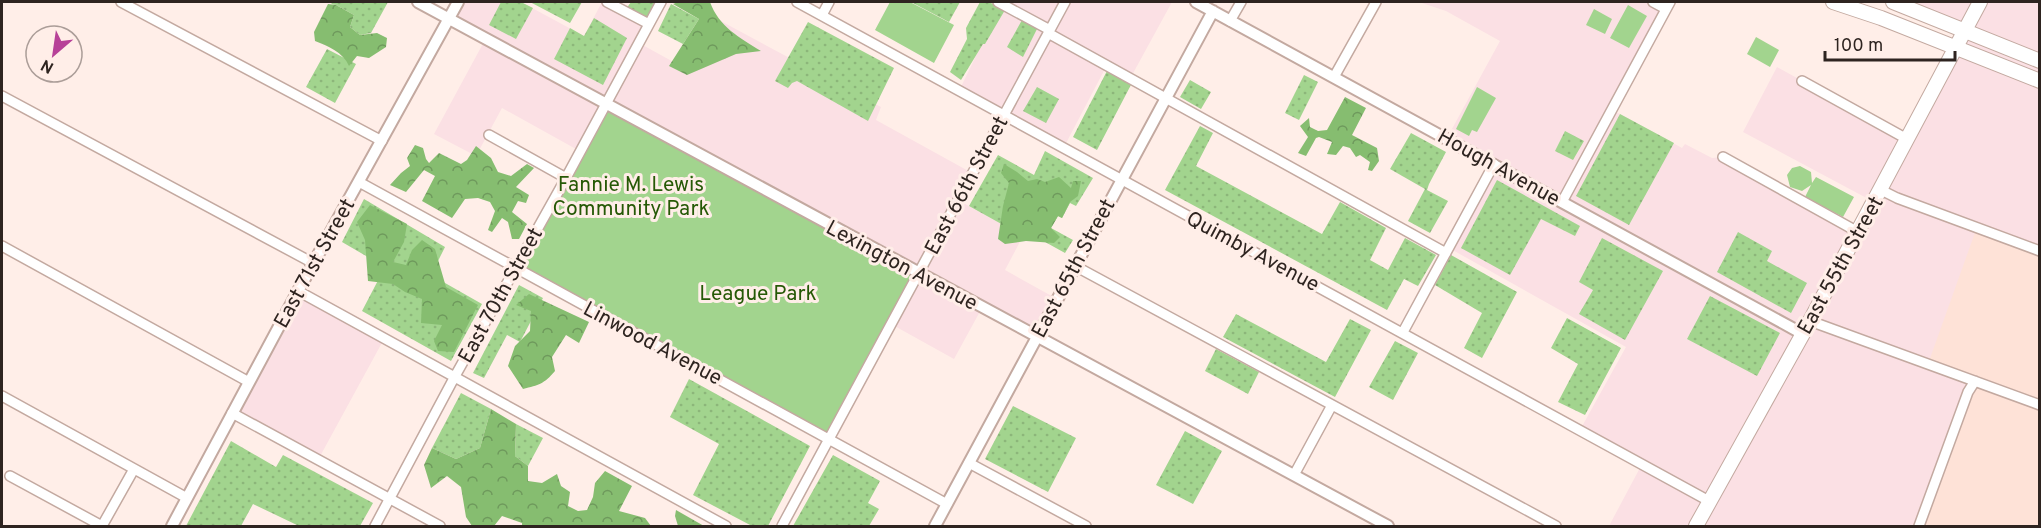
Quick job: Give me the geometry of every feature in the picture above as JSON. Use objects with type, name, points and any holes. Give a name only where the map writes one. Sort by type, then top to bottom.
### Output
[{"type":"main road","points":[[1833,2],[1881,18],[2040,81]]},
{"type":"main road","points":[[1893,2],[2040,61]]},
{"type":"main road","name":"East 55th Street","points":[[1696,526],[1803,334],[1980,2]]},
{"type":"street","points":[[121,2],[382,141]]},
{"type":"street","name":"Lexington Avenue","points":[[418,2],[1388,526]]},
{"type":"street","name":"East 71st Street","points":[[172,526],[313,263],[458,2]]},
{"type":"street","points":[[607,2],[649,24]]},
{"type":"street","name":"East 70th Street","points":[[375,526],[661,2]]},
{"type":"street","name":"Quimby Avenue","points":[[797,2],[1709,501]]},
{"type":"street","points":[[822,15],[830,2]]},
{"type":"street","points":[[998,2],[1446,253]]},
{"type":"street","name":"East 66th Street","points":[[782,526],[1065,2]]},
{"type":"street","name":"Hough Avenue","points":[[1196,2],[1803,334]]},
{"type":"street","points":[[1230,21],[1241,2]]},
{"type":"street","points":[[1334,77],[1376,2]]},
{"type":"street","points":[[1562,202],[1668,5],[1653,2]]},
{"type":"street","name":"East 65th Street","points":[[934,526],[1213,11]]},
{"type":"street","points":[[1802,81],[1907,139]]},
{"type":"street","points":[[2,96],[313,263]]},
{"type":"street","points":[[489,135],[566,178]]},
{"type":"street","points":[[1723,158],[1858,232]]},
{"type":"street","points":[[1403,332],[1494,164]]},
{"type":"street","name":"Linwood Avenue","points":[[359,182],[947,504]]},
{"type":"street","points":[[1881,190],[2040,251]]},
{"type":"street","points":[[2,246],[249,382]]},
{"type":"street","points":[[1075,266],[1556,526]]},
{"type":"street","points":[[298,291],[726,526]]},
{"type":"street","points":[[1810,321],[2040,405]]},
{"type":"street","points":[[1918,526],[1968,392],[1975,381]]},
{"type":"street","points":[[2,396],[187,498]]},
{"type":"street","points":[[1294,475],[1332,405]]},
{"type":"street","points":[[232,414],[440,526]]},
{"type":"street","points":[[969,463],[1086,526]]},
{"type":"street","points":[[10,476],[102,526],[134,469]]},
{"type":"shaded area","points":[[458,2],[521,2],[584,36],[602,2],[607,2],[649,24],[639,43],[688,70],[717,19],[881,107],[876,120],[972,173],[958,200],[1023,236],[1005,270],[1057,299],[1037,337],[983,306],[954,359],[502,108],[476,156],[434,134],[486,38],[449,19]]},
{"type":"shaded area","points":[[1002,2],[1172,2],[1131,77],[1107,65],[1064,147],[959,91]]},
{"type":"shaded area","points":[[1419,2],[1670,2],[1611,109],[1682,148],[1685,144],[1712,158],[1723,157],[1858,232],[1874,202],[1743,132],[1777,67],[1907,139],[1964,31],[1893,2],[2039,2],[2039,251],[1975,381],[1919,526],[1609,526],[1642,464],[1580,430],[1626,347],[1449,248],[1494,164],[1447,138],[1500,41],[1446,11]]},
{"type":"shaded area","points":[[1977,227],[2039,251],[2039,526],[1919,526],[1974,381],[1928,364]]},
{"type":"shaded area","points":[[298,291],[384,339],[318,460],[232,413]]},
{"type":"green space","points":[[333,2],[388,2],[371,33],[360,35],[350,27],[354,15],[331,4]]},
{"type":"green space","points":[[501,2],[521,2],[533,8],[516,39],[489,25]]},
{"type":"green space","points":[[530,2],[582,2],[570,23]]},
{"type":"green space","points":[[631,2],[657,2],[647,20],[626,9]]},
{"type":"green space","points":[[710,2],[724,25],[761,51],[736,54],[687,75],[669,66],[699,19],[673,4]]},
{"type":"green space","points":[[890,2],[910,2],[954,25],[934,63],[875,30]]},
{"type":"green space","points":[[911,2],[960,2],[949,22]]},
{"type":"green space","points":[[980,2],[989,2],[1005,10],[961,80],[950,72],[967,39],[966,28]]},
{"type":"green space","points":[[328,4],[336,5],[354,15],[350,27],[360,35],[377,33],[387,38],[386,47],[369,58],[357,56],[349,66],[339,53],[315,41],[314,32]]},
{"type":"green space","points":[[671,4],[699,19],[683,44],[658,31]]},
{"type":"green space","points":[[1628,5],[1647,16],[1629,48],[1610,38]]},
{"type":"green space","points":[[1594,9],[1612,19],[1605,34],[1586,25]]},
{"type":"green space","points":[[594,18],[627,38],[603,85],[554,59],[570,28],[584,36]]},
{"type":"green space","points":[[1022,20],[1037,29],[1023,57],[1007,47]]},
{"type":"green space","points":[[808,22],[894,68],[868,121],[797,81],[788,88],[775,81]]},
{"type":"green space","points":[[1756,37],[1779,50],[1770,67],[1747,54]]},
{"type":"green space","points":[[327,49],[356,64],[335,103],[306,87]]},
{"type":"green space","points":[[1108,69],[1133,81],[1097,150],[1073,137]]},
{"type":"green space","points":[[1304,75],[1318,82],[1299,120],[1285,113]]},
{"type":"green space","points":[[1190,80],[1211,92],[1201,109],[1180,97]]},
{"type":"green space","points":[[1037,87],[1059,99],[1046,123],[1023,111]]},
{"type":"green space","points":[[1477,87],[1496,98],[1477,132],[1472,130],[1469,136],[1456,129]]},
{"type":"green space","points":[[1345,97],[1366,108],[1352,135],[1377,148],[1379,161],[1372,171],[1368,170],[1370,162],[1360,155],[1356,157],[1350,148],[1343,146],[1336,155],[1327,154],[1332,142],[1319,137],[1316,138],[1306,156],[1298,153],[1308,137],[1300,126],[1309,118],[1310,127],[1318,131],[1327,130]]},
{"type":"green space","name":"League Park","points":[[606,103],[919,273],[829,440],[515,269]]},
{"type":"green space","points":[[1620,114],[1674,143],[1629,225],[1576,196]]},
{"type":"green space","points":[[1200,126],[1213,133],[1196,166],[1322,234],[1340,202],[1386,228],[1370,260],[1388,270],[1405,238],[1436,255],[1418,286],[1404,279],[1387,310],[1165,190]]},
{"type":"green space","points":[[1565,131],[1584,141],[1573,160],[1555,151]]},
{"type":"green space","points":[[1411,133],[1446,152],[1427,190],[1448,201],[1430,233],[1408,221],[1425,189],[1390,169]]},
{"type":"green space","points":[[415,145],[423,148],[429,163],[439,153],[461,164],[467,160],[476,146],[491,158],[498,172],[511,176],[527,164],[534,168],[516,187],[529,195],[526,203],[518,201],[512,212],[527,224],[519,239],[512,239],[508,222],[502,218],[492,232],[488,230],[495,211],[490,202],[478,198],[465,199],[452,218],[422,201],[435,176],[424,170],[406,192],[390,185],[410,166],[407,158]]},
{"type":"green space","points":[[1045,151],[1093,178],[1076,206],[1070,203],[1062,218],[1058,216],[1051,228],[1073,240],[1065,253],[1027,232],[1023,236],[969,206],[998,155],[1034,175]]},
{"type":"green space","points":[[1004,164],[1028,181],[1037,179],[1045,182],[1059,177],[1071,188],[1073,181],[1081,181],[1078,196],[1070,202],[1062,218],[1058,216],[1051,228],[1060,237],[1054,243],[1026,241],[1005,244],[998,239],[1009,183],[1001,173]]},
{"type":"green space","points":[[1800,166],[1811,172],[1812,183],[1816,177],[1854,197],[1843,217],[1805,197],[1811,185],[1802,191],[1790,187],[1787,175],[1792,168]]},
{"type":"green space","points":[[1497,180],[1580,226],[1575,236],[1541,219],[1510,275],[1461,248]]},
{"type":"green space","points":[[364,199],[445,247],[431,275],[482,304],[451,361],[362,311],[385,267],[342,242]]},
{"type":"green space","points":[[370,205],[407,224],[404,242],[393,262],[406,265],[412,250],[422,240],[435,249],[446,287],[478,305],[454,352],[438,351],[434,341],[442,325],[421,323],[422,299],[393,284],[368,281],[365,240],[357,222]]},
{"type":"green space","points":[[1738,232],[1772,251],[1767,261],[1807,283],[1791,313],[1717,272]]},
{"type":"green space","points":[[1602,238],[1663,271],[1625,340],[1579,314],[1593,290],[1579,282]]},
{"type":"green space","points":[[1451,255],[1517,292],[1482,358],[1464,348],[1482,313],[1435,285]]},
{"type":"green space","points":[[519,285],[543,298],[520,342],[507,335],[484,378],[473,373]]},
{"type":"green space","points":[[529,294],[589,322],[579,343],[566,335],[552,357],[555,371],[548,379],[523,389],[508,366],[515,346],[530,331],[531,311],[516,305]]},
{"type":"green space","points":[[1710,296],[1780,333],[1757,376],[1687,339]]},
{"type":"green space","points":[[1236,314],[1326,362],[1350,319],[1371,330],[1335,397],[1223,337]]},
{"type":"green space","points":[[1567,318],[1621,348],[1585,415],[1558,402],[1578,364],[1551,348]]},
{"type":"green space","points":[[1395,341],[1418,353],[1393,400],[1369,387]]},
{"type":"green space","points":[[1216,349],[1259,372],[1248,394],[1205,371]]},
{"type":"green space","points":[[689,379],[810,446],[768,526],[752,526],[693,495],[719,444],[670,417]]},
{"type":"green space","points":[[461,393],[491,409],[480,448],[456,459],[432,448]]},
{"type":"green space","points":[[1013,406],[1076,438],[1048,492],[985,459]]},
{"type":"green space","points":[[491,409],[516,424],[515,456],[528,466],[528,481],[542,483],[557,474],[561,486],[570,492],[568,506],[578,511],[587,510],[593,497],[595,483],[605,471],[632,486],[619,511],[645,518],[651,526],[522,526],[522,523],[502,516],[494,526],[472,526],[466,517],[461,487],[447,476],[431,488],[424,465],[432,448],[456,459],[480,448]]},
{"type":"green space","points":[[516,424],[543,438],[528,466],[515,456]]},
{"type":"green space","points":[[1185,431],[1222,451],[1193,504],[1156,485]]},
{"type":"green space","points":[[231,441],[276,467],[283,455],[373,503],[360,526],[299,526],[253,504],[241,526],[186,526]]},
{"type":"green space","points":[[833,455],[880,481],[868,503],[879,509],[869,526],[793,526]]},
{"type":"green space","points":[[676,510],[704,526],[678,526]]},
{"type":"park label","name":"Fannie M. Lewis Community Park","points":[[631,196]]}]
